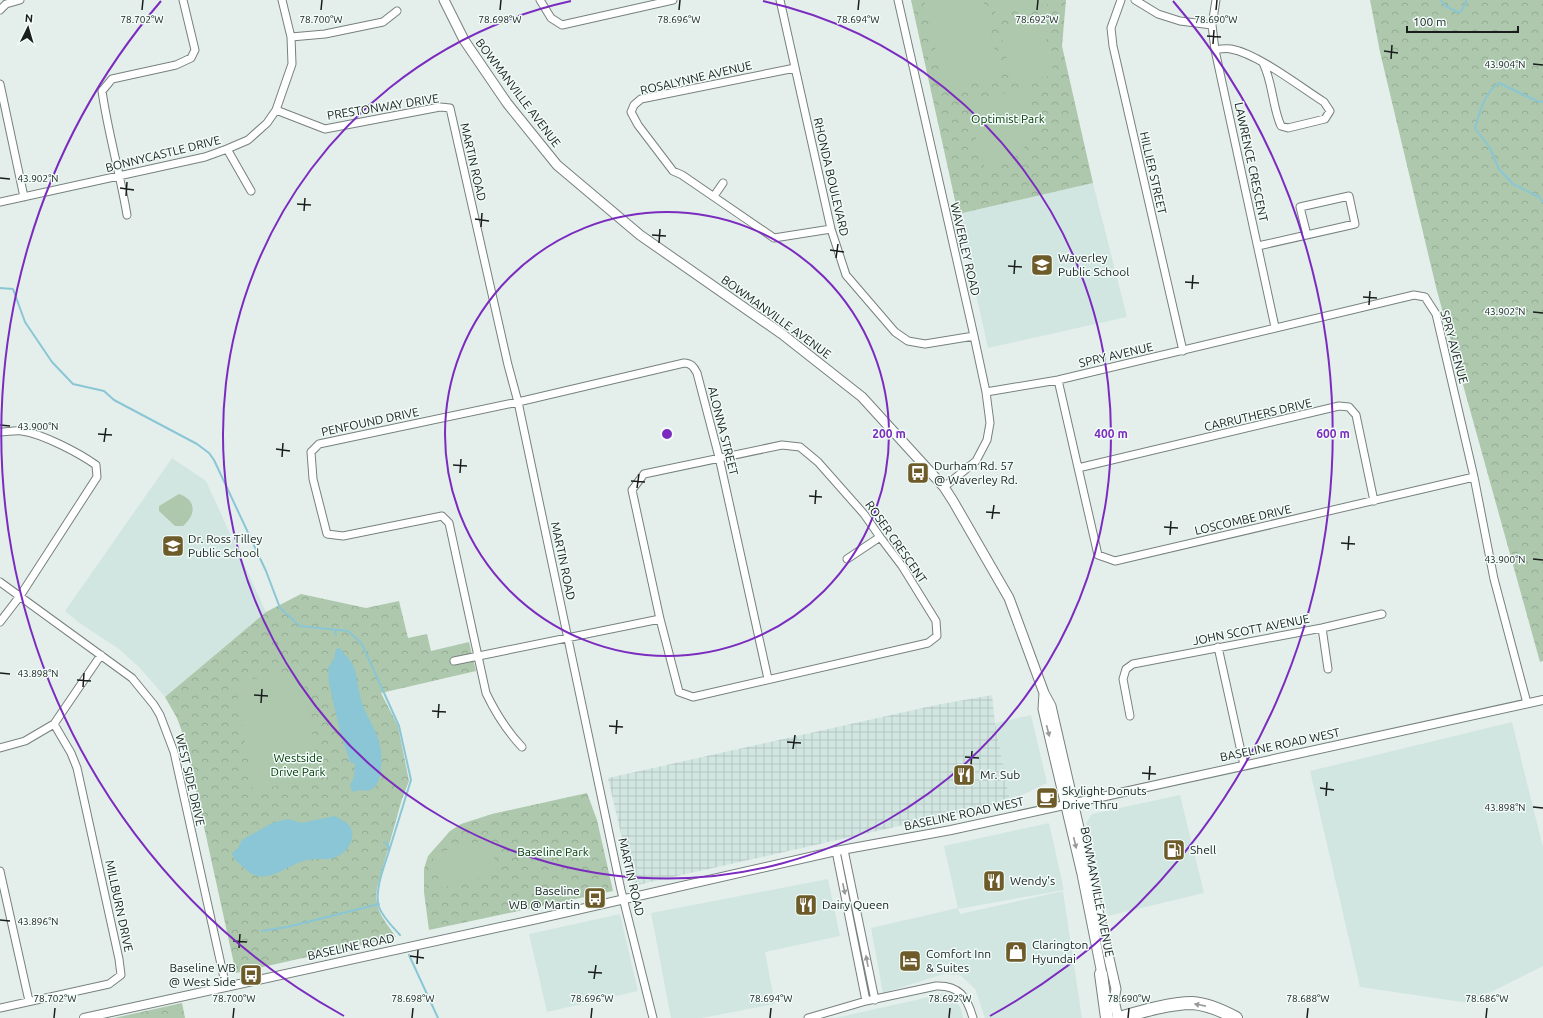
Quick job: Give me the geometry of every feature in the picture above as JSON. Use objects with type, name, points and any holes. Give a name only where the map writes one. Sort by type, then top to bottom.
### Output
[{"type":"highway","points":[[1101,974],[1107,1018]]},
{"type":"highway","points":[[1118,1018],[1164,1007],[1192,1003],[1215,1008],[1236,1018]]},
{"type":"main road","name":"BOWMANVILLE AVENUE","points":[[444,0],[464,40],[507,103],[557,165],[640,235],[782,334],[862,397],[944,487],[954,501],[1009,598],[1044,693],[1043,709],[1070,804],[1116,989],[1114,1000],[1118,1018]]},
{"type":"main road","name":"BOWMANVILLE AVENUE","points":[[1070,804],[1101,974],[1107,992],[1114,1000]]},
{"type":"street","points":[[0,10],[6,4],[20,0]]},
{"type":"street","points":[[127,215],[102,91],[112,79],[176,65],[191,58],[195,50],[183,0]]},
{"type":"street","name":"BONNYCASTLE DRIVE","points":[[0,202],[205,157],[227,150],[248,140],[267,123],[276,110],[292,64],[291,37],[282,0]]},
{"type":"street","points":[[540,0],[551,18],[562,25],[673,0]]},
{"type":"street","name":"RHONDA BOULEVARD","points":[[780,0],[831,229],[846,275],[895,332],[908,341],[925,344],[974,336]]},
{"type":"street","name":"WAVERLEY ROAD","points":[[898,0],[974,336],[986,392],[990,423],[987,440],[976,461],[944,487]]},
{"type":"street","name":"HILLIER STREET","points":[[1120,0],[1111,28],[1113,46],[1183,351]]},
{"type":"street","points":[[1135,0],[1158,14],[1180,21],[1212,25]]},
{"type":"street","name":"LAWRENCE CRESCENT","points":[[1216,0],[1212,25],[1215,50],[1275,327]]},
{"type":"street","points":[[291,37],[326,34],[383,22],[397,11]]},
{"type":"street","points":[[1215,50],[1230,49],[1248,54],[1263,63],[1324,102],[1330,110],[1325,119],[1288,128],[1281,126],[1276,114],[1268,73],[1263,63]]},
{"type":"street","name":"ROSALYNNE AVENUE","points":[[795,68],[641,99],[634,105],[631,112],[638,125],[673,171],[682,175],[714,196],[736,213],[774,238],[831,229]]},
{"type":"street","points":[[0,84],[24,197]]},
{"type":"street","name":"PRESTONWAY DRIVE","points":[[276,110],[325,129],[440,107],[450,108]]},
{"type":"street","name":"MARTIN ROAD","points":[[450,108],[508,366],[518,402],[624,900],[653,1018]]},
{"type":"street","points":[[227,150],[250,191]]},
{"type":"street","points":[[714,196],[723,183]]},
{"type":"street","points":[[1258,246],[1307,235],[1355,224],[1349,196],[1300,207],[1307,235]]},
{"type":"street","name":"SPRY AVENUE","points":[[986,392],[1058,380],[1414,295],[1425,297],[1436,314],[1474,477],[1494,579],[1527,703]]},
{"type":"street","name":"ALONNA STREET","points":[[518,402],[684,363],[689,363],[694,368],[697,373],[719,458],[768,679]]},
{"type":"street","name":"LOSCOMBE DRIVE","points":[[1058,380],[1098,555],[1115,561],[1474,477]]},
{"type":"street","name":"PENFOUND DRIVE","points":[[478,656],[449,523],[442,516],[343,536],[327,534],[313,479],[311,452],[319,444],[518,402]]},
{"type":"street","name":"CARRUTHERS DRIVE","points":[[1078,468],[1339,406],[1349,407],[1356,415],[1374,501]]},
{"type":"street","points":[[0,432],[21,431],[36,435],[83,456],[96,465],[96,477],[20,596],[0,622]]},
{"type":"street","name":"ROSER CRESCENT","points":[[782,445],[800,447],[818,462],[864,514],[880,537],[902,566],[936,621],[937,636],[928,643],[693,696],[679,692],[660,619],[632,490],[644,474],[782,445]]},
{"type":"street","points":[[847,559],[880,537]]},
{"type":"street","name":"WEST SIDE DRIVE","points":[[0,582],[132,678],[154,705],[166,728],[174,752],[226,987]]},
{"type":"street","name":"JOHN SCOTT AVENUE","points":[[1130,716],[1123,679],[1126,669],[1133,664],[1322,628],[1382,614]]},
{"type":"street","points":[[454,662],[660,619]]},
{"type":"street","points":[[1322,628],[1328,669]]},
{"type":"street","points":[[1218,647],[1244,765]]},
{"type":"street","points":[[0,748],[25,741],[54,724],[101,655]]},
{"type":"street","points":[[478,656],[486,693],[495,712],[510,734],[522,747]]},
{"type":"street","name":"BASELINE ROAD WEST","points":[[624,900],[836,851],[951,830],[1543,700]]},
{"type":"street","name":"MILLBURN DRIVE","points":[[0,1008],[109,984],[121,975],[118,952],[77,768],[71,753],[54,724]]},
{"type":"street","points":[[844,850],[875,1000]]},
{"type":"street","points":[[836,851],[866,1001]]},
{"type":"street","points":[[0,871],[30,1001]]},
{"type":"street","name":"BASELINE ROAD","points":[[84,1018],[624,900]]},
{"type":"street","points":[[808,1018],[866,1001],[936,986],[946,986],[954,988],[969,1003],[973,1018]]},
{"type":"shaded area","name":"Waverley Public School","points":[[1093,183],[1127,317],[988,348],[958,214]]},
{"type":"shaded area","name":"Dr. Ross Tilley Public School","points":[[172,458],[206,481],[266,612],[165,697],[140,668],[119,649],[78,622],[65,611]]},
{"type":"shaded area","points":[[992,695],[995,723],[1010,801],[633,886],[608,778],[936,705]]},
{"type":"shaded area","points":[[1031,715],[1047,783],[1010,801],[995,723]]},
{"type":"shaded area","points":[[1512,722],[1543,847],[1543,966],[1469,1003],[1360,987],[1310,771]]},
{"type":"shaded area","points":[[1180,795],[1204,893],[1108,916],[1086,823],[1092,814]]},
{"type":"shaded area","points":[[1049,823],[1064,890],[958,909],[960,914],[1063,891],[1082,1018],[985,1018],[975,989],[960,975],[944,974],[883,993],[871,928],[958,908],[944,846]]},
{"type":"shaded area","points":[[828,879],[840,936],[765,952],[775,1004],[702,1018],[671,1018],[651,913]]},
{"type":"shaded area","points":[[620,914],[638,991],[547,1012],[529,934]]},
{"type":"shaded area","points":[[947,993],[955,998],[961,1009],[963,1018],[835,1018]]},
{"type":"green space","name":"Optimist Park","points":[[911,0],[1066,0],[1062,46],[1093,183],[958,214]]},
{"type":"green space","points":[[924,0],[983,0],[1001,77],[945,90]]},
{"type":"green space","points":[[993,0],[1049,0],[1050,4],[996,15]]},
{"type":"green space","points":[[1370,0],[1543,0],[1543,661],[1540,662],[1437,291],[1380,52]]},
{"type":"green space","points":[[1042,20],[1054,75],[1013,84],[1000,30]]},
{"type":"green space","points":[[1027,87],[1033,118],[1030,137],[1018,154],[1008,161],[985,169],[968,110],[970,104]]},
{"type":"green space","points":[[179,494],[189,500],[193,508],[190,517],[183,526],[175,526],[159,511],[159,506]]},
{"type":"green space","name":"Westside Drive Park","points":[[301,594],[366,608],[399,601],[408,638],[427,634],[431,651],[469,642],[476,671],[381,693],[398,726],[409,781],[402,799],[376,896],[381,914],[396,937],[236,973],[185,740],[177,718],[165,697],[266,612]]},
{"type":"green space","points":[[302,671],[320,779],[253,790],[235,682]]},
{"type":"green space","name":"Baseline Park","points":[[587,793],[597,820],[613,891],[429,930],[424,892],[424,869],[428,856],[450,831],[461,824],[492,814]]},
{"type":"green space","points":[[489,839],[498,873],[441,888],[432,854]]},
{"type":"green space","points":[[182,1003],[185,1018],[114,1018]]},
{"type":"water","points":[[340,648],[353,665],[362,703],[379,740],[381,748],[380,778],[374,787],[368,790],[351,791],[352,788],[350,786],[354,777],[355,764],[350,762],[340,732],[329,683],[328,668],[334,659],[336,649]]},
{"type":"water","points":[[335,816],[348,824],[351,829],[352,839],[347,849],[339,856],[334,858],[307,860],[275,874],[259,876],[251,874],[235,859],[232,853],[238,848],[242,840],[272,823],[288,819],[301,823]]},
{"type":"waterway","points":[[1441,0],[1444,5],[1459,13],[1466,4],[1466,0]]},
{"type":"waterway","points":[[1543,102],[1537,101],[1499,83],[1486,97],[1475,128],[1490,148],[1499,169],[1513,184],[1539,197],[1543,202]]},
{"type":"waterway","points":[[0,288],[13,289],[25,322],[52,362],[73,384],[104,391],[114,400],[197,444],[209,453],[214,460],[266,571],[280,608],[300,626],[348,631],[362,644],[399,726],[411,780],[389,851]]},
{"type":"waterway","points":[[335,630],[336,635]]},
{"type":"waterway","points":[[384,842],[388,845],[389,851],[380,879],[378,894],[379,907],[388,922],[400,935]]},
{"type":"waterway","points":[[262,931],[287,927],[379,904]]},
{"type":"waterway","points":[[409,955],[438,1018]]},
{"type":"place","name":"Waverley Public School","points":[[1042,265]]},
{"type":"place","name":"Durham Rd. 57 @ Waverley Rd.","points":[[918,473]]},
{"type":"place","name":"Dr. Ross Tilley Public School","points":[[173,546]]},
{"type":"place","name":"Mr. Sub","points":[[964,775]]},
{"type":"place","name":"Skylight Donuts Drive Thru","points":[[1047,798]]},
{"type":"place","name":"Shell","points":[[1174,850]]},
{"type":"place","name":"Wendy's","points":[[994,881]]},
{"type":"place","name":"Baseline WB @ Martin","points":[[595,898]]},
{"type":"place","name":"Dairy Queen","points":[[806,905]]},
{"type":"place","name":"Clarington Hyundai","points":[[1016,952]]},
{"type":"place","name":"Comfort Inn & Suites","points":[[910,961]]},
{"type":"place","name":"Baseline WB @ West Side","points":[[251,975]]}]
